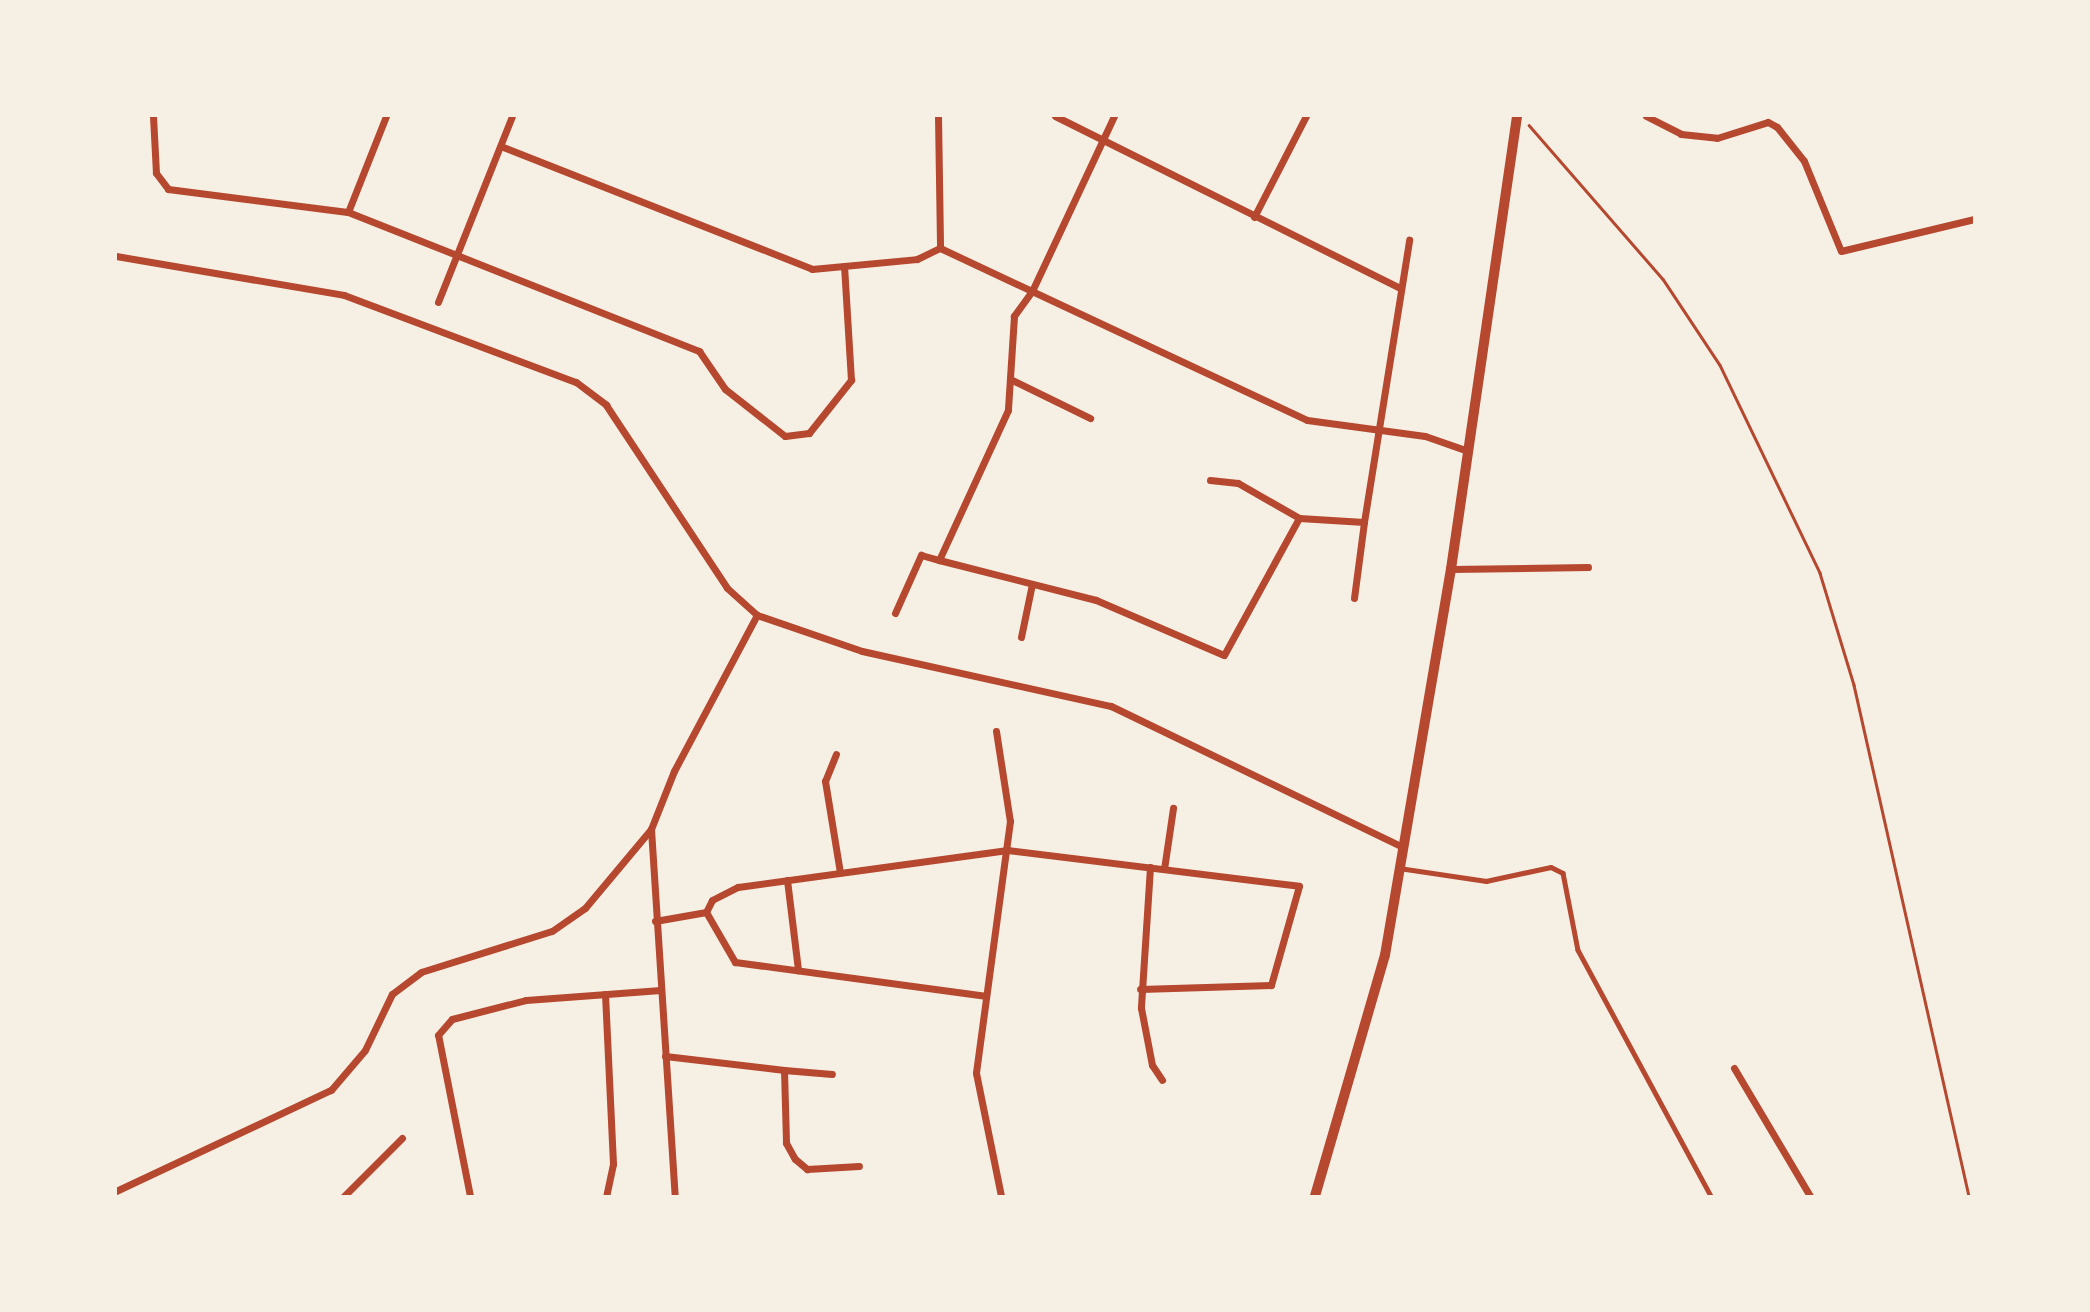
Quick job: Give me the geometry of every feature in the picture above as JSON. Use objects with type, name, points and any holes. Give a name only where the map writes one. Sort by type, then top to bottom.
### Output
[{"type":"street","points":[[153,116],[156,173],[168,189],[348,212],[699,351],[725,389],[785,436],[798,437],[809,433],[851,380],[844,265]]},
{"type":"street","points":[[348,212],[386,116]]},
{"type":"street","points":[[438,302],[454,254],[503,147],[512,116]]},
{"type":"street","points":[[938,116],[940,248]]},
{"type":"street","points":[[1055,116],[1101,143],[1398,287]]},
{"type":"street","points":[[939,560],[1007,410],[1012,380],[1013,316],[1032,291],[1114,116]]},
{"type":"street","points":[[1254,217],[1306,116]]},
{"type":"street","points":[[1315,1196],[1384,955],[1451,569],[1518,116]]},
{"type":"street","points":[[1646,116],[1681,134],[1717,138],[1768,122],[1777,127],[1804,161],[1841,251],[1975,219]]},
{"type":"street","points":[[503,147],[811,269],[917,259],[940,248]]},
{"type":"street","points":[[1354,598],[1375,433],[1398,287],[1409,240]]},
{"type":"street","points":[[940,248],[1307,420],[1375,433],[1425,436],[1468,451]]},
{"type":"street","points":[[116,256],[344,295],[576,382],[606,405],[727,588],[757,615],[862,651],[1111,706],[1401,846]]},
{"type":"street","points":[[1012,380],[1090,418]]},
{"type":"street","points":[[1210,480],[1238,483],[1299,517],[1364,522]]},
{"type":"street","points":[[895,613],[921,555],[1096,600],[1224,655],[1299,517]]},
{"type":"street","points":[[1451,569],[1588,567]]},
{"type":"street","points":[[1021,637],[1032,584]]},
{"type":"street","points":[[116,1191],[314,1102],[350,1072],[381,1010],[406,981],[433,966],[563,925],[594,898],[651,828],[674,771],[757,615]]},
{"type":"street","points":[[996,731],[1010,821],[976,1073],[1001,1196]]},
{"type":"street","points":[[836,754],[825,781],[840,873]]},
{"type":"street","points":[[1164,869],[1172,808]]},
{"type":"street","points":[[651,828],[674,1196]]},
{"type":"street","points":[[706,912],[712,900],[738,887],[1007,850],[1298,886],[1271,985],[1140,989]]},
{"type":"street","points":[[1150,867],[1140,989],[1152,1065],[1162,1080]]},
{"type":"street","points":[[786,880],[798,970]]},
{"type":"street","points":[[655,921],[706,912]]},
{"type":"street","points":[[706,912],[735,962],[985,996]]},
{"type":"street","points":[[470,1196],[438,1035],[452,1019],[526,1000],[661,990]]},
{"type":"street","points":[[605,995],[613,1164],[606,1196]]},
{"type":"street","points":[[665,1056],[832,1074]]},
{"type":"street","points":[[1734,1068],[1810,1196]]},
{"type":"street","points":[[784,1070],[786,1143],[795,1159],[807,1169],[859,1166]]},
{"type":"street","points":[[344,1196],[402,1138]]},
{"type":"lane","points":[[1398,868],[1486,881],[1551,867],[1563,873],[1578,950],[1711,1196]]},
{"type":"path","points":[[1518,116],[1663,279],[1720,365],[1820,573],[1854,685],[1969,1196]]}]
